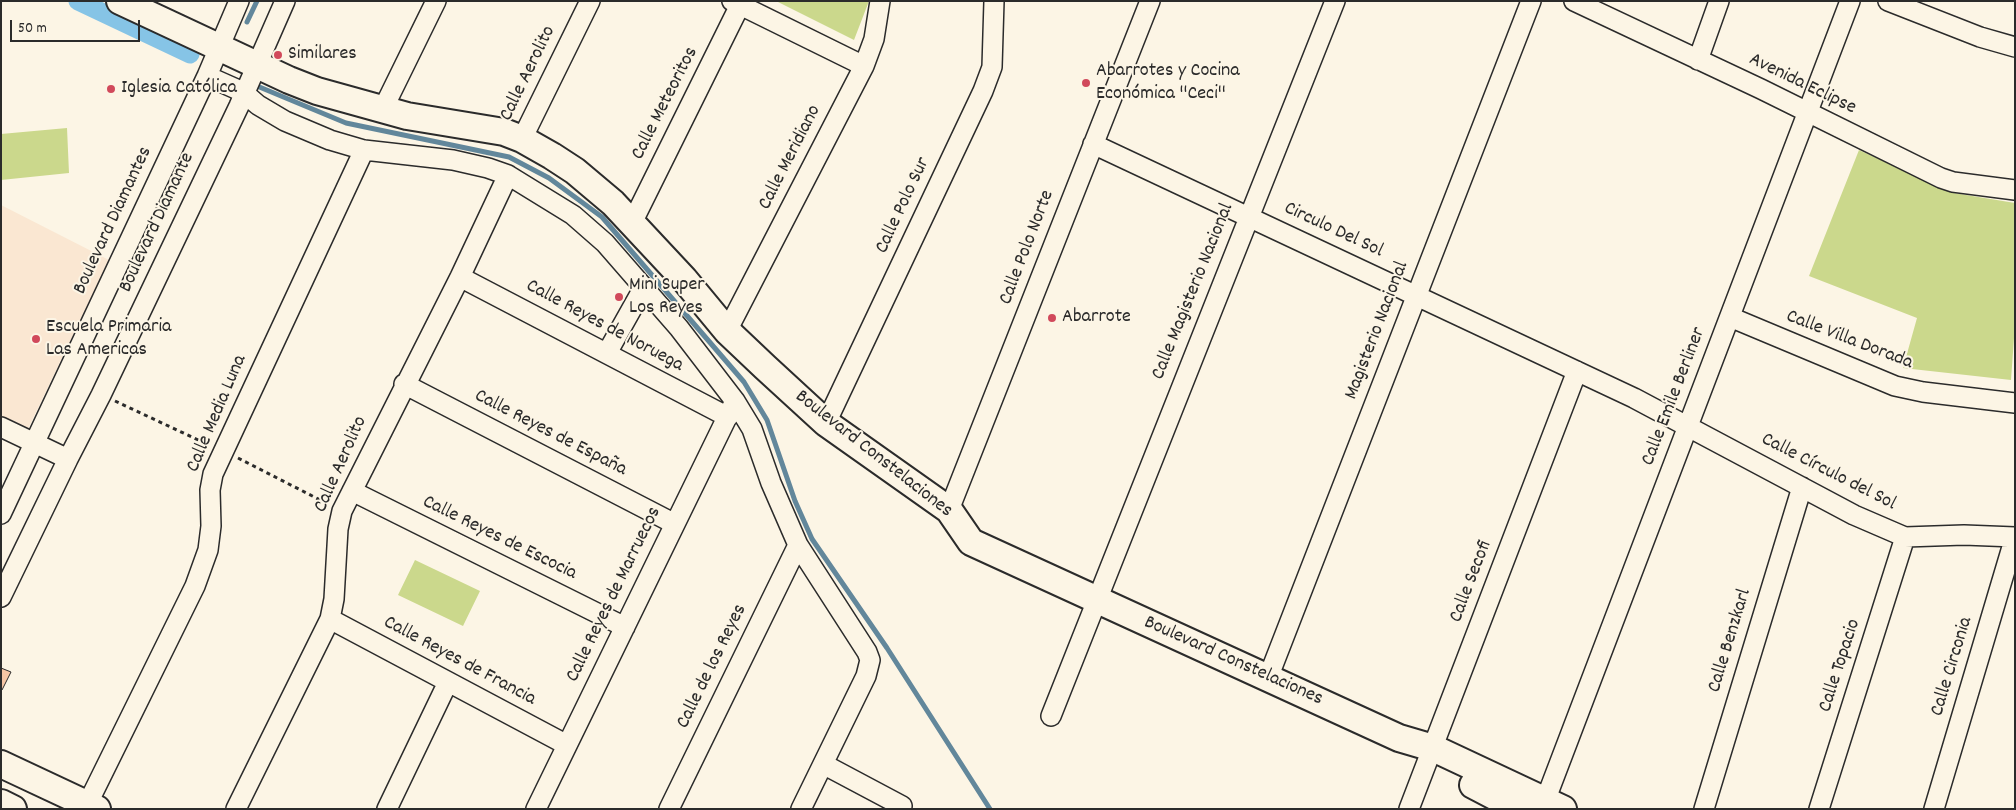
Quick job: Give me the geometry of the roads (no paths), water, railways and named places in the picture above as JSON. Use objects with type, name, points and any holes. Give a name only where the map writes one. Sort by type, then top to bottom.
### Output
[{"type":"street","name":"Boulevard Constelaciones","points":[[120,1],[317,92],[382,111],[504,132],[522,140],[575,171],[613,203],[684,279],[727,331],[826,423],[949,510],[971,542],[1400,738],[1519,809]]},
{"type":"street","name":"Boulevard Diamantes","points":[[1,514],[206,76],[239,1]]},
{"type":"street","name":"Boulevard Diamante","points":[[1,597],[101,395],[239,106],[243,92],[285,1]]},
{"type":"street","points":[[382,111],[436,1]]},
{"type":"street","name":"Calle Aerolito","points":[[522,140],[590,1]]},
{"type":"street","name":"Calle Meridiano","points":[[727,331],[864,66],[874,39],[880,1]]},
{"type":"street","name":"Calle Polo Sur","points":[[826,423],[983,91],[992,67],[994,1]]},
{"type":"street","name":"Calle Polo Norte","points":[[949,510],[1150,1]]},
{"type":"street","name":"Calle Magisterio Nacional","points":[[1050,716],[1335,1]]},
{"type":"street","name":"Magisterio Nacional","points":[[1268,678],[1531,1]]},
{"type":"street","name":"Avenida Eclipse","points":[[1574,1],[1941,178],[1953,182],[2015,190]]},
{"type":"street","points":[[1698,60],[1719,1]]},
{"type":"street","name":"Calle Emile Berliner","points":[[1550,806],[1688,426],[1850,1]]},
{"type":"street","points":[[1888,1],[1980,37],[2015,47]]},
{"type":"street","points":[[736,3],[864,66]]},
{"type":"street","name":"Calle Meteoritos","points":[[632,223],[736,3]]},
{"type":"street","points":[[206,76],[243,92],[258,105],[285,121],[330,140],[364,150],[453,160],[508,175],[573,215],[604,243],[679,328],[732,409],[752,429],[771,483],[798,545],[868,652],[870,660],[866,676],[801,809]]},
{"type":"street","name":"Circulo Del Sol","points":[[1093,144],[1634,398]]},
{"type":"street","name":"Calle Media Luna","points":[[89,807],[195,586],[208,550],[210,490],[213,474],[364,150]]},
{"type":"street","name":"Calle Aerolito","points":[[236,809],[330,619],[334,599],[338,529],[342,511],[404,384],[460,277],[508,175]]},
{"type":"street","name":"Calle Reyes de Noruega","points":[[460,277],[607,353],[732,409]]},
{"type":"street","points":[[607,353],[644,287]]},
{"type":"street","name":"Calle Villa Dorada","points":[[1730,317],[1895,386],[1924,392],[2015,403]]},
{"type":"street","name":"Calle Secofi","points":[[1409,809],[1576,371]]},
{"type":"street","name":"Calle Reyes de España","points":[[404,384],[675,524]]},
{"type":"street","name":"Calle Círculo del Sol","points":[[1634,398],[1854,515],[1905,537],[1964,535],[2015,537]]},
{"type":"street","name":"Calle Reyes de Marruecos","points":[[536,809],[732,409]]},
{"type":"street","points":[[1,427],[68,459]]},
{"type":"street","name":"Calle Benzkarl","points":[[1704,809],[1802,487]]},
{"type":"street","name":"Calle Reyes de Escocia","points":[[352,491],[625,627]]},
{"type":"street","name":"Calle Topacio","points":[[1819,809],[1905,537]]},
{"type":"street","name":"Calle Circonia","points":[[1934,809],[2015,537]]},
{"type":"street","name":"Calle de los Reyes","points":[[669,809],[798,545]]},
{"type":"street","name":"Calle Reyes de Francia","points":[[330,619],[567,745]]},
{"type":"street","points":[[387,809],[448,682]]},
{"type":"street","name":"Boulevard Constelaciones","points":[[1430,755],[1550,806]]},
{"type":"street","points":[[1,764],[89,807]]},
{"type":"street","points":[[823,764],[902,806]]},
{"type":"street","points":[[1,803],[13,809]]},
{"type":"waterway","points":[[78,1],[190,54]]},
{"type":"waterway","points":[[247,22],[257,1]]},
{"type":"waterway","points":[[257,86],[346,123],[509,157],[549,178],[602,217],[744,382],[767,420],[795,501],[812,539],[887,648],[990,809]]},
{"type":"place","name":"Similares","points":[[278,55]]},
{"type":"place","name":"Abarrotes y Cocina Económica ''Ceci''","points":[[1086,83]]},
{"type":"place","name":"Iglesia Católica","points":[[111,89]]},
{"type":"place","name":"Mini Super Los Reyes","points":[[619,297]]},
{"type":"place","name":"Abarrote","points":[[1052,318]]},
{"type":"place","name":"Escuela Primaria Las Americas","points":[[36,339]]}]
